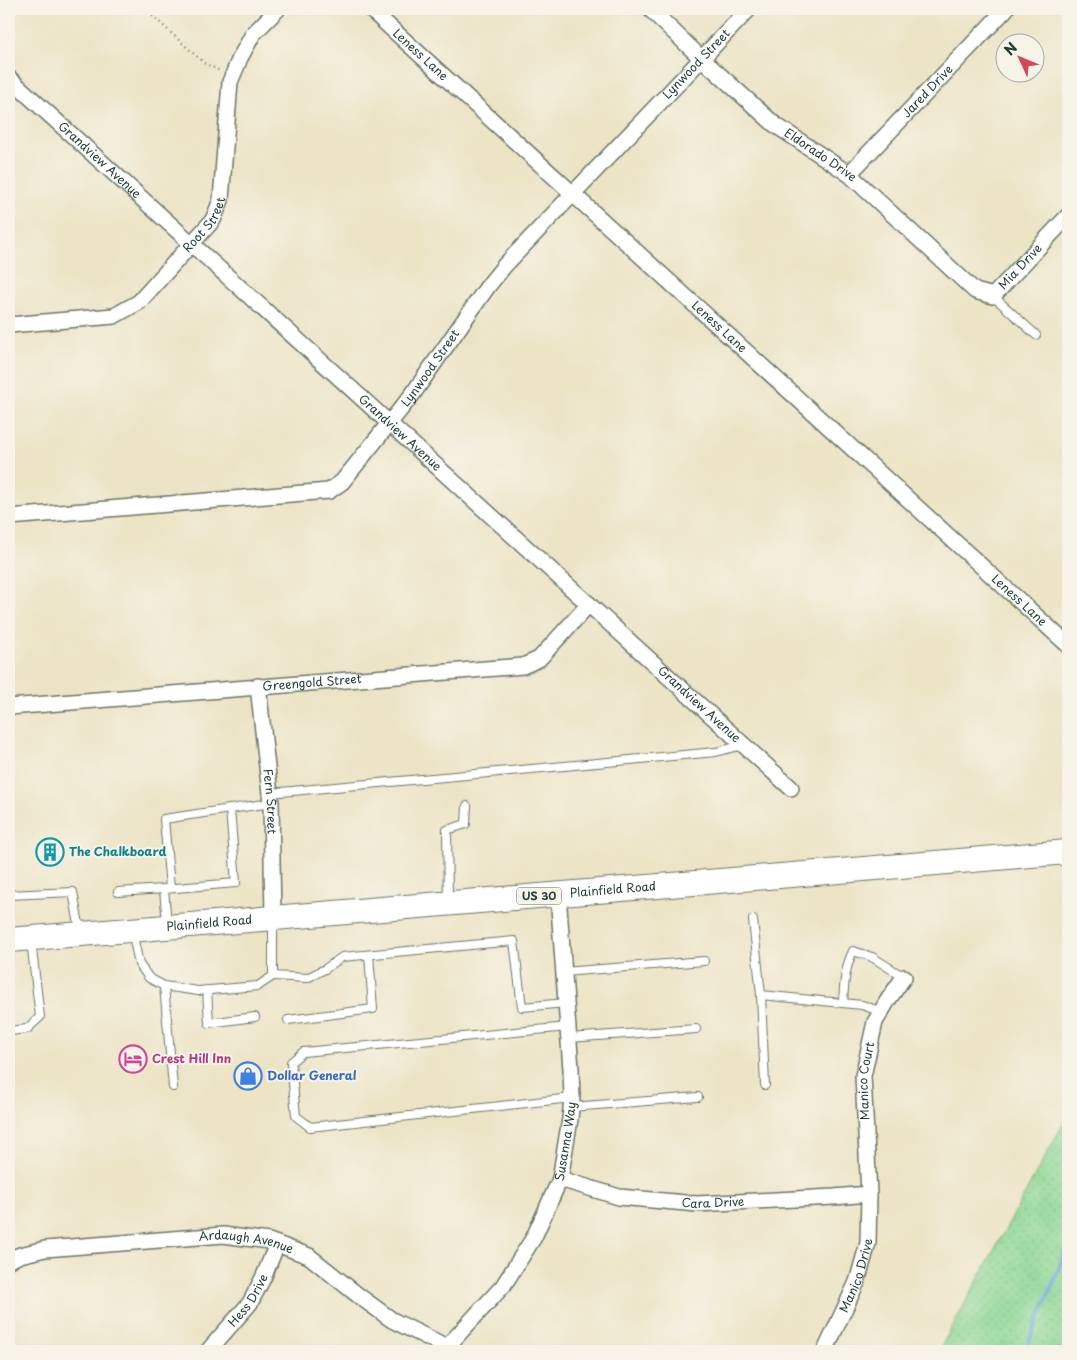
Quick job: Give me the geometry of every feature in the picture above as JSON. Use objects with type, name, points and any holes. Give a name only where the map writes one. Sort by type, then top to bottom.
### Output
[{"type":"main road","name":"Plainfield Road","points":[[20,939],[1068,852]]},
{"type":"street","name":"Root Street","points":[[9,325],[114,316],[139,302],[213,220],[221,200],[230,82],[253,34],[278,9]]},
{"type":"street","name":"Leness Lane","points":[[370,9],[1068,645]]},
{"type":"street","name":"Eldorado Drive","points":[[650,9],[774,124],[850,174],[975,292],[994,296]]},
{"type":"street","name":"Lynwood Street","points":[[9,517],[329,491],[342,482],[412,395],[488,286],[505,265],[749,9]]},
{"type":"street","name":"Jared Drive","points":[[850,174],[1006,9]]},
{"type":"street","name":"Grandview Avenue","points":[[9,78],[791,788]]},
{"type":"street","name":"Mia Drive","points":[[994,296],[1068,216]]},
{"type":"street","name":"Greengold Street","points":[[9,707],[523,666],[540,659],[589,604]]},
{"type":"street","name":"Fern Street","points":[[258,686],[270,798],[273,918]]},
{"type":"street","name":"Susanna Way","points":[[449,1350],[503,1286],[534,1237],[560,1179],[572,1103],[558,894]]},
{"type":"street","name":"Manico Court","points":[[869,1194],[863,1076],[875,1022],[904,977]]},
{"type":"street","name":"Cara Drive","points":[[560,1179],[619,1197],[697,1204],[869,1194]]},
{"type":"street","name":"Manico Drive","points":[[825,1351],[857,1282],[868,1243],[869,1194]]},
{"type":"street","name":"Ardaugh Avenue","points":[[9,1260],[20,1255],[45,1249],[223,1235],[269,1241],[309,1256],[392,1320],[449,1350]]},
{"type":"street","name":"Hess Drive","points":[[208,1351],[250,1303],[277,1244]]},
{"type":"lane","points":[[994,296],[1036,335]]},
{"type":"lane","points":[[167,926],[164,819],[230,808],[270,798],[716,752],[744,745]]},
{"type":"lane","points":[[448,903],[447,830],[466,824],[467,806]]},
{"type":"lane","points":[[118,892],[236,883],[230,808]]},
{"type":"lane","points":[[9,895],[73,892],[81,934]]},
{"type":"lane","points":[[273,918],[274,976]]},
{"type":"lane","points":[[753,920],[761,995],[766,1086]]},
{"type":"lane","points":[[132,929],[139,964],[149,978],[164,986],[198,990],[258,986],[274,976],[307,978],[325,969],[342,957],[514,941],[522,1007],[566,1003]]},
{"type":"lane","points":[[9,1031],[27,1029],[40,1017],[20,939]]},
{"type":"lane","points":[[842,1003],[848,960],[853,951],[872,957],[904,977]]},
{"type":"lane","points":[[288,1020],[373,1009],[369,954]]},
{"type":"lane","points":[[564,972],[704,961]]},
{"type":"lane","points":[[164,986],[173,1088]]},
{"type":"lane","points":[[207,990],[209,1023],[255,1017]]},
{"type":"lane","points":[[761,995],[862,1005],[882,1012]]},
{"type":"lane","points":[[696,1029],[568,1032],[303,1052],[291,1062],[296,1116],[310,1127],[572,1103],[698,1098]]},
{"type":"path","points":[[145,9],[204,63],[233,76]]},
{"type":"green space","points":[[1068,1115],[1068,1351],[939,1351]]},
{"type":"waterway","points":[[1025,1351],[1068,1244]]},
{"type":"place","name":"The Chalkboard","points":[[50,852]]},
{"type":"place","name":"Crest Hill Inn","points":[[133,1059]]},
{"type":"place","name":"Dollar General","points":[[248,1076]]}]
